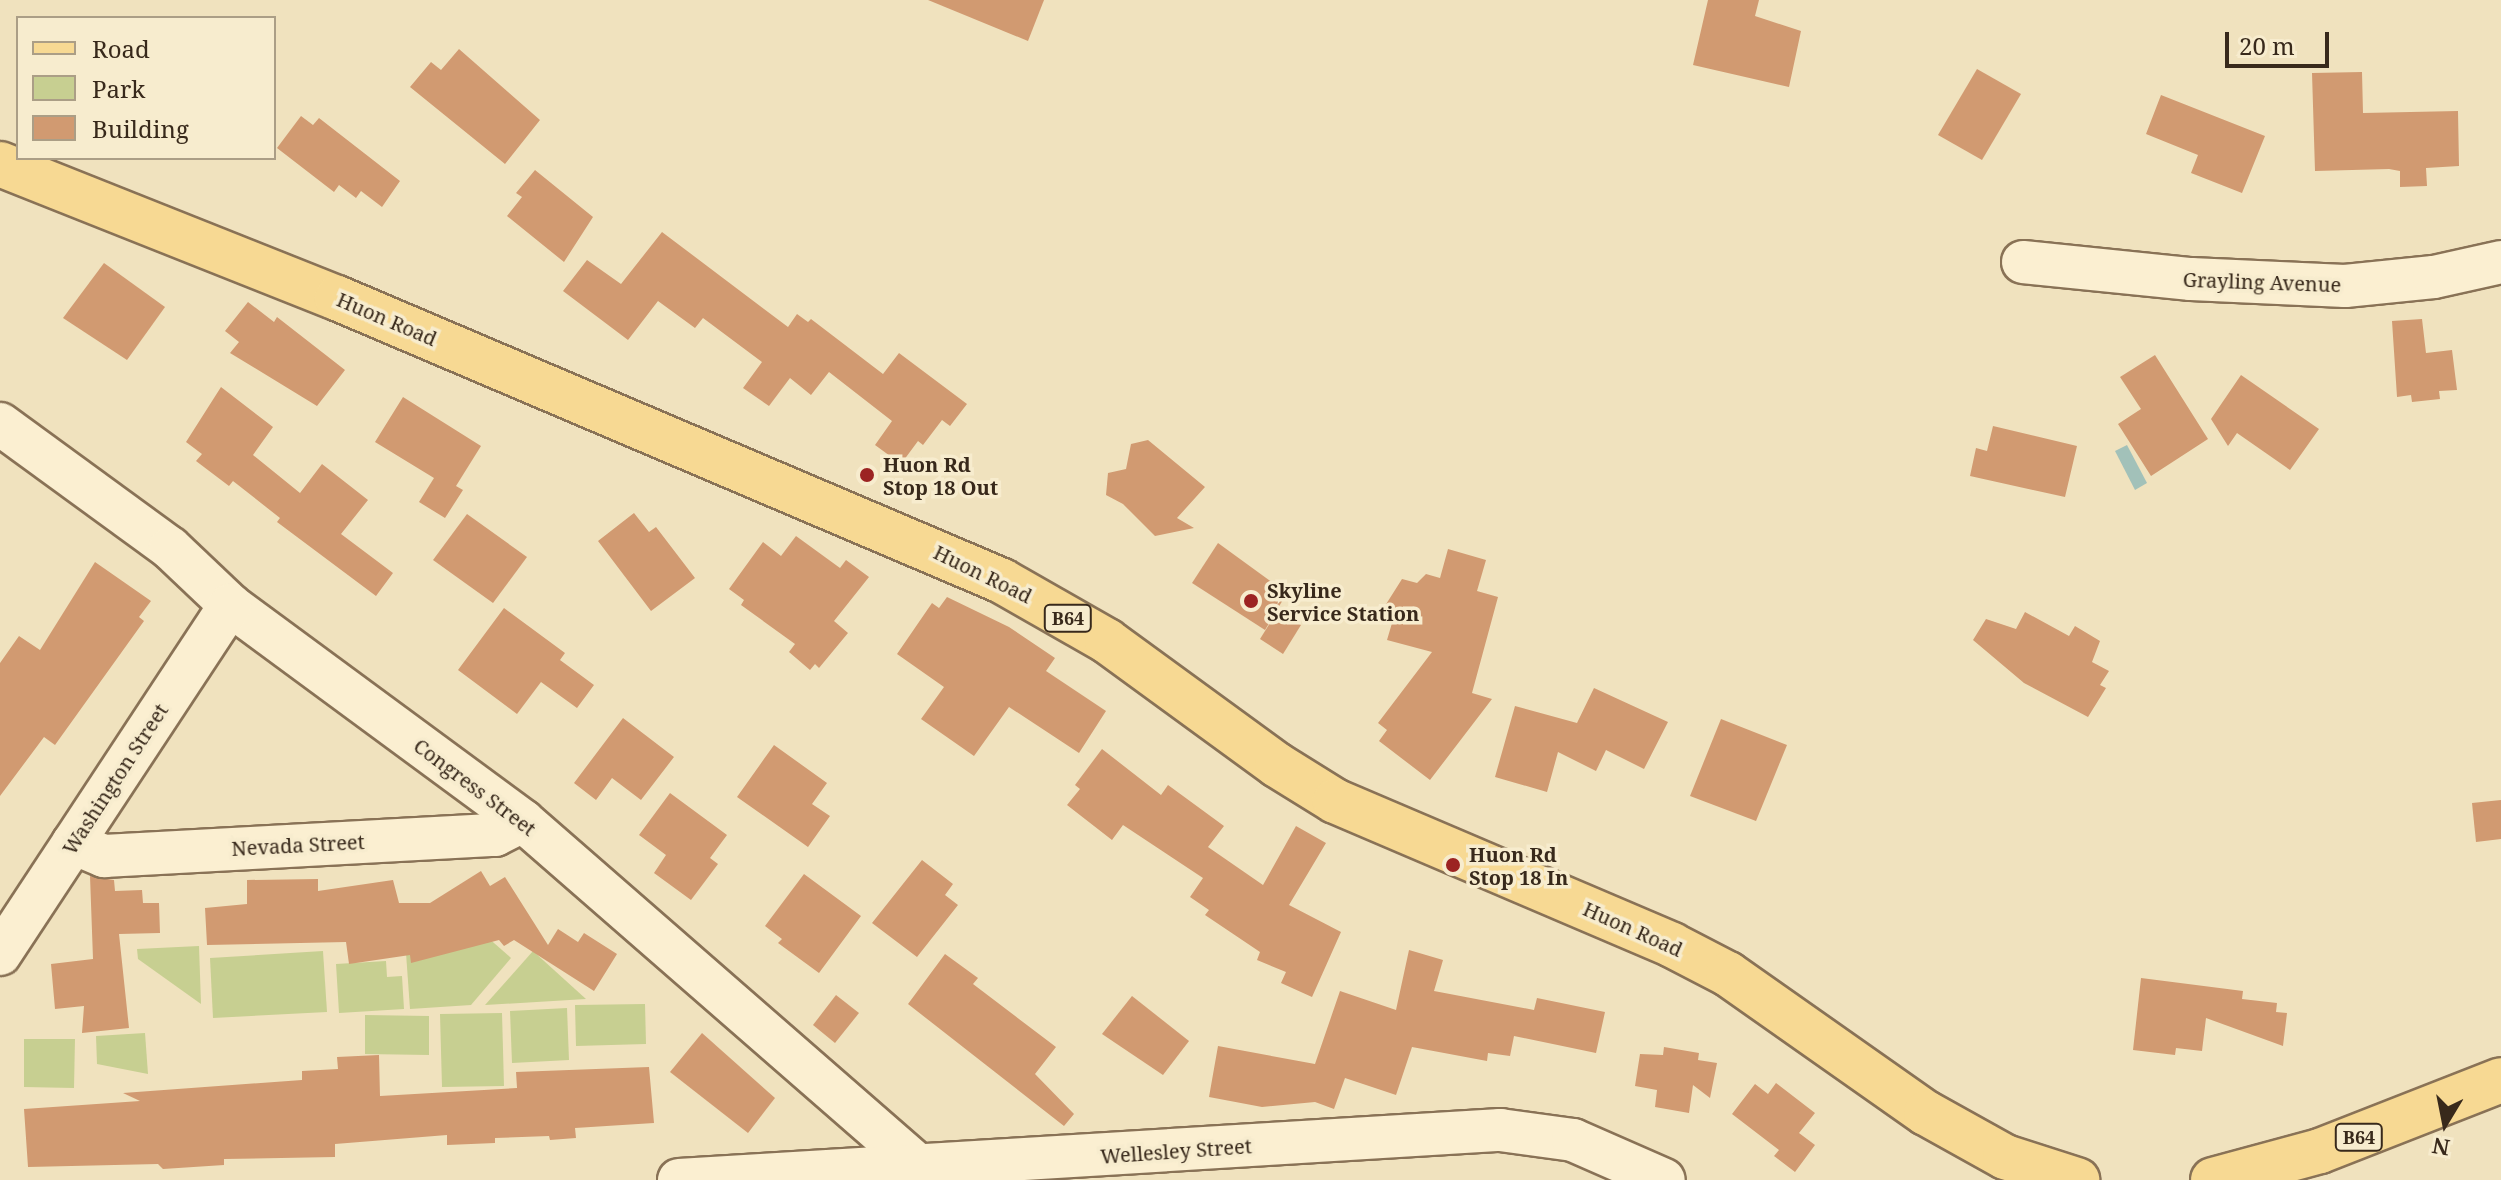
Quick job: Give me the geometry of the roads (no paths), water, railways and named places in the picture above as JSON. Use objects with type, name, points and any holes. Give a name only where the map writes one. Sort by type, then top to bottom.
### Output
[{"type":"main road","name":"Huon Road","points":[[0,164],[337,298],[1002,581],[1107,641],[1277,765],[1335,801],[1672,945],[1728,974],[1926,1113],[2005,1157],[2077,1180]]},
{"type":"main road","name":"B64","points":[[2213,1180],[2320,1151],[2501,1080]]},
{"type":"street","name":"Grayling Avenue","points":[[2023,262],[2229,282],[2345,286],[2434,277],[2501,262]]},
{"type":"street","name":"Congress Street","points":[[0,424],[170,548],[230,605],[523,821],[922,1174]]},
{"type":"street","name":"Washington Street","points":[[0,954],[230,605]]},
{"type":"street","name":"Nevada Street","points":[[73,843],[104,856],[495,835],[523,821]]},
{"type":"street","name":"Wellesley Street","points":[[679,1180],[922,1174],[1500,1130],[1573,1140],[1664,1180]]},
{"type":"water","points":[[2127,445],[2147,483],[2135,490],[2115,451]]},
{"type":"place","name":"Huon Rd Stop 18 Out","points":[[867,475]]},
{"type":"place","name":"Skyline Service Station","points":[[1251,601]]},
{"type":"place","name":"Huon Rd Stop 18 In","points":[[1453,865]]}]
